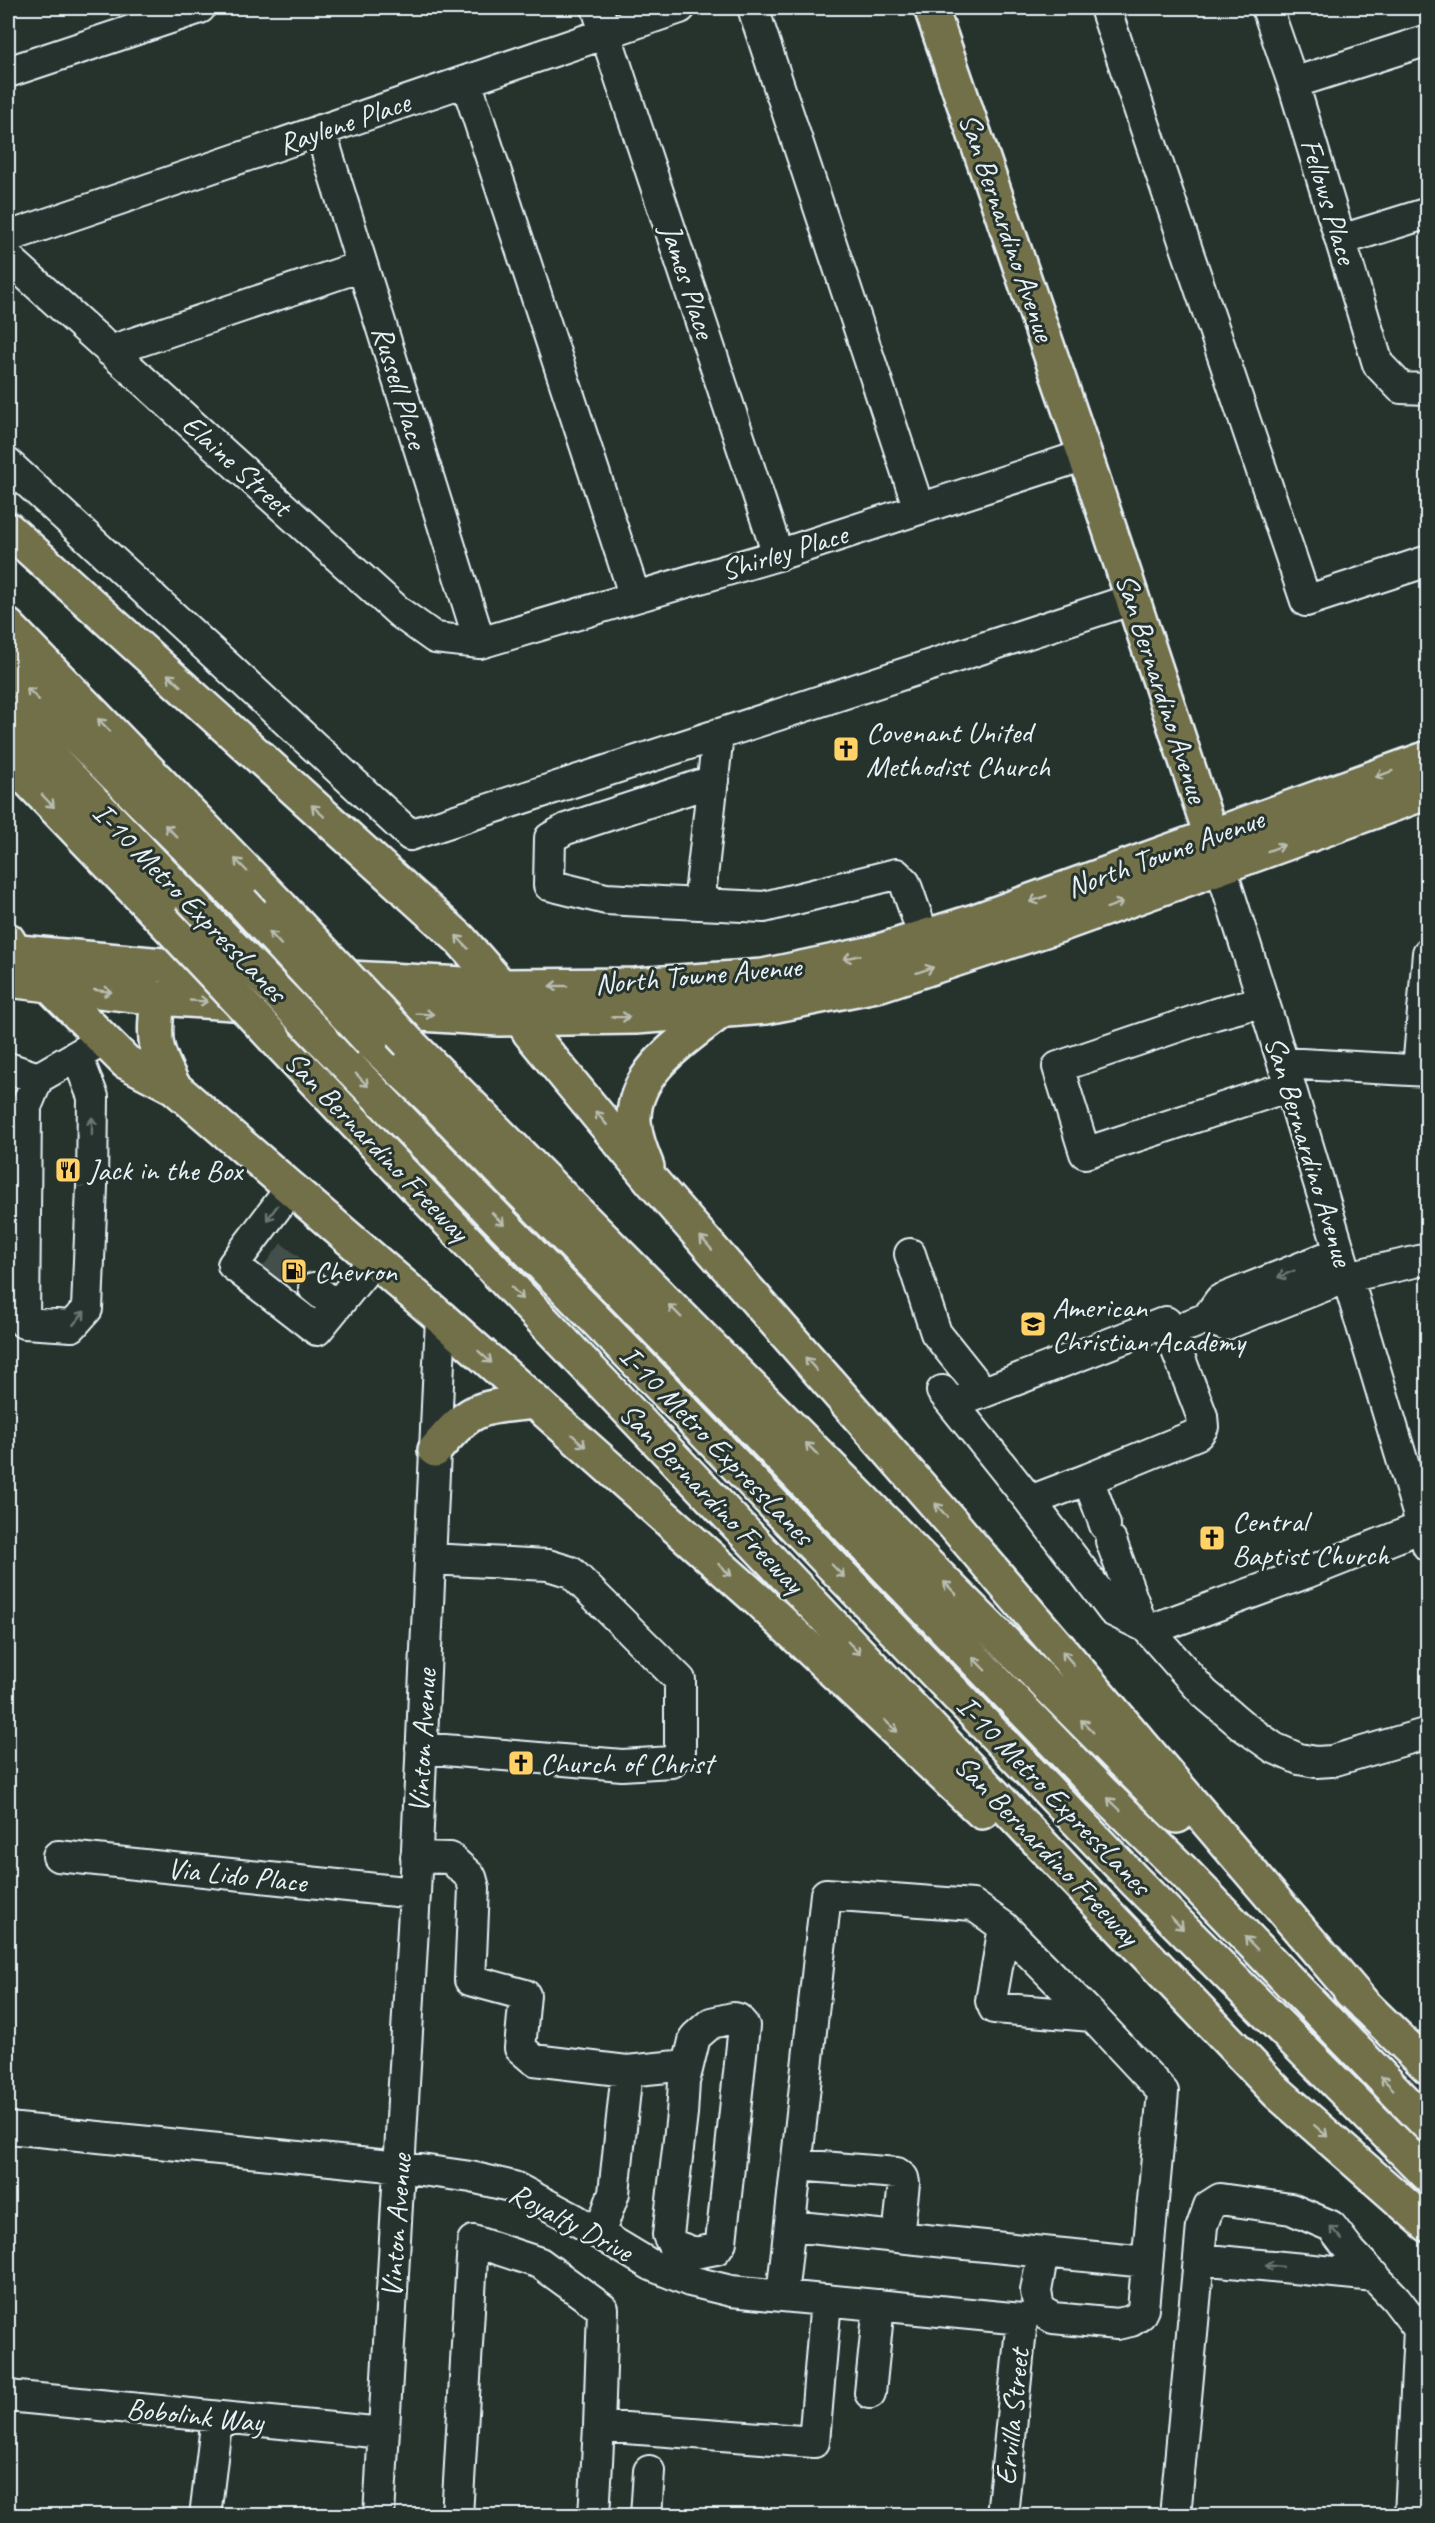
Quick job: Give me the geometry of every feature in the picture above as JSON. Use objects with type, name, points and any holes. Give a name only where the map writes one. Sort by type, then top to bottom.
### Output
[{"type":"main road","name":"San Bernardino Avenue","points":[[931,8],[1085,455],[1216,853]]},
{"type":"main road","points":[[8,529],[460,939],[501,986],[530,1033],[651,1180],[954,1525],[1365,2006]]},
{"type":"main road","points":[[8,626],[281,907],[408,1043],[1428,2067]]},
{"type":"main road","name":"I-10 Metro ExpressLanes","points":[[8,668],[242,902],[371,1042],[429,1097],[733,1408],[1100,1790],[1180,1869],[1428,2125]]},
{"type":"main road","name":"I-10 Metro ExpressLanes","points":[[8,713],[208,922],[620,1344],[1136,1882],[1428,2175]]},
{"type":"main road","name":"North Towne Avenue","points":[[48,984],[158,998],[521,1019],[636,1017],[766,1007],[881,984],[985,951],[1216,853],[1428,758]]},
{"type":"main road","name":"San Bernardino Freeway","points":[[8,759],[1277,2092],[1428,2225]]},
{"type":"main road","name":"North Towne Avenue","points":[[9,956],[144,964],[180,969],[501,986],[635,985],[763,976],[873,953],[1428,792]]},
{"type":"main road","points":[[9,956],[48,984],[90,1048],[126,1062],[174,1087],[441,1318],[758,1599],[1277,2092]]},
{"type":"main road","points":[[48,984],[70,973],[98,967],[144,964]]},
{"type":"main road","points":[[158,998],[154,1029],[157,1054],[174,1087]]},
{"type":"main road","points":[[651,1180],[636,1136],[634,1121],[636,1104],[648,1076],[668,1054],[721,1011]]},
{"type":"main road","points":[[435,1450],[457,1424],[477,1410],[535,1402]]},
{"type":"street","points":[[8,72],[200,8]]},
{"type":"street","name":"Raylene Place","points":[[8,237],[466,81],[602,21],[680,8]]},
{"type":"street","points":[[753,8],[919,509]]},
{"type":"street","points":[[1105,8],[1306,601],[1428,561]]},
{"type":"street","name":"Fellows Place","points":[[1266,8],[1293,83],[1378,364],[1414,388]]},
{"type":"street","name":"James Place","points":[[602,21],[778,555]]},
{"type":"street","points":[[1293,83],[1428,40]]},
{"type":"street","points":[[466,81],[635,597]]},
{"type":"street","name":"Russell Place","points":[[320,130],[480,643]]},
{"type":"street","points":[[1341,240],[1428,213]]},
{"type":"street","name":"Elaine Street","points":[[8,258],[400,613],[435,639],[480,643]]},
{"type":"street","points":[[110,351],[362,266]]},
{"type":"street","name":"Shirley Place","points":[[480,643],[778,555],[1085,455]]},
{"type":"street","points":[[8,464],[410,835],[1133,599]]},
{"type":"street","points":[[699,904],[718,734]]},
{"type":"street","points":[[713,781],[566,829],[550,838],[549,885],[606,899],[764,907],[896,874],[905,883],[924,937]]},
{"type":"street","name":"San Bernardino Avenue","points":[[1216,853],[1287,1074],[1425,1537]]},
{"type":"street","points":[[1263,1001],[1215,1014],[1058,1067],[1085,1153],[1287,1074],[1423,1071],[1428,953]]},
{"type":"street","points":[[90,1048],[93,1097],[92,1187],[87,1309],[72,1326],[24,1323],[16,1251],[26,1107],[38,1078],[90,1048]]},
{"type":"street","points":[[8,1068],[38,1078]]},
{"type":"street","points":[[291,1188],[263,1247],[233,1266],[317,1330],[331,1298],[374,1260]]},
{"type":"street","points":[[910,1254],[936,1333],[983,1392]]},
{"type":"street","points":[[1170,1333],[1207,1318],[1224,1325],[1343,1264],[1428,1259]]},
{"type":"street","name":"Vinton Avenue","points":[[379,2516],[415,1893],[441,1318]]},
{"type":"street","points":[[1030,1501],[1198,1434],[1203,1427],[1202,1416],[1166,1322],[983,1392],[947,1397],[1030,1501],[1113,1611],[1146,1627],[1155,1628],[1425,1537]]},
{"type":"street","points":[[1088,1479],[1140,1620],[1204,1693],[1243,1726],[1266,1742],[1299,1759],[1316,1762],[1332,1761],[1428,1733]]},
{"type":"street","points":[[421,1748],[622,1765],[672,1762],[680,1751],[680,1680],[571,1572],[548,1565],[430,1559]]},
{"type":"street","name":"Via Lido Place","points":[[58,1856],[415,1893]]},
{"type":"street","points":[[416,1857],[450,1858],[471,1877],[474,1888],[470,1980],[525,1995],[520,2048],[534,2060],[627,2071],[687,2065]]},
{"type":"street","name":"Royalty Drive","points":[[8,2128],[400,2167],[471,2177],[514,2187],[651,2265],[690,2281],[731,2291],[879,2305],[1031,2314],[1117,2324],[1131,2321],[1140,2315],[1143,2309],[1163,2092],[1004,1927],[973,1905],[826,1894],[797,2165]]},
{"type":"street","points":[[1004,1927],[991,2001],[994,2008],[1092,2016]]},
{"type":"street","points":[[724,2019],[738,2019],[744,2026],[721,2242],[716,2249],[695,2253],[673,2245],[668,2235],[687,2065],[695,2037],[711,2023],[724,2019]]},
{"type":"street","points":[[599,2234],[614,2193],[627,2071]]},
{"type":"street","points":[[782,2296],[797,2165],[897,2173],[903,2178],[904,2183],[898,2237]]},
{"type":"street","points":[[1175,2516],[1202,2226],[1209,2206],[1220,2199],[1291,2210],[1331,2226],[1396,2299],[1419,2329],[1410,2516]]},
{"type":"street","points":[[790,2226],[1147,2262]]},
{"type":"street","points":[[457,2516],[473,2241],[540,2263],[603,2309],[594,2516]]},
{"type":"street","name":"Ervilla Street","points":[[1002,2516],[1031,2314],[1043,2253]]},
{"type":"street","points":[[1199,2259],[1374,2276]]},
{"type":"street","points":[[599,2426],[814,2442],[826,2300]]},
{"type":"street","points":[[870,2393],[879,2305]]},
{"type":"street","name":"Bobolink Way","points":[[8,2396],[383,2433]]},
{"type":"street","points":[[205,2516],[217,2417]]},
{"type":"street","points":[[646,2516],[649,2470]]},
{"type":"tunnel","points":[[272,1255],[314,1288]]},
{"type":"place","name":"Covenant United Methodist Church","points":[[846,749]]},
{"type":"place","name":"Jack in the Box","points":[[68,1170]]},
{"type":"place","name":"Chevron","points":[[294,1271]]},
{"type":"place","name":"American Christian Academy","points":[[1033,1324]]},
{"type":"place","name":"Central Baptist Church","points":[[1212,1538]]},
{"type":"place","name":"Church of Christ","points":[[521,1763]]}]
